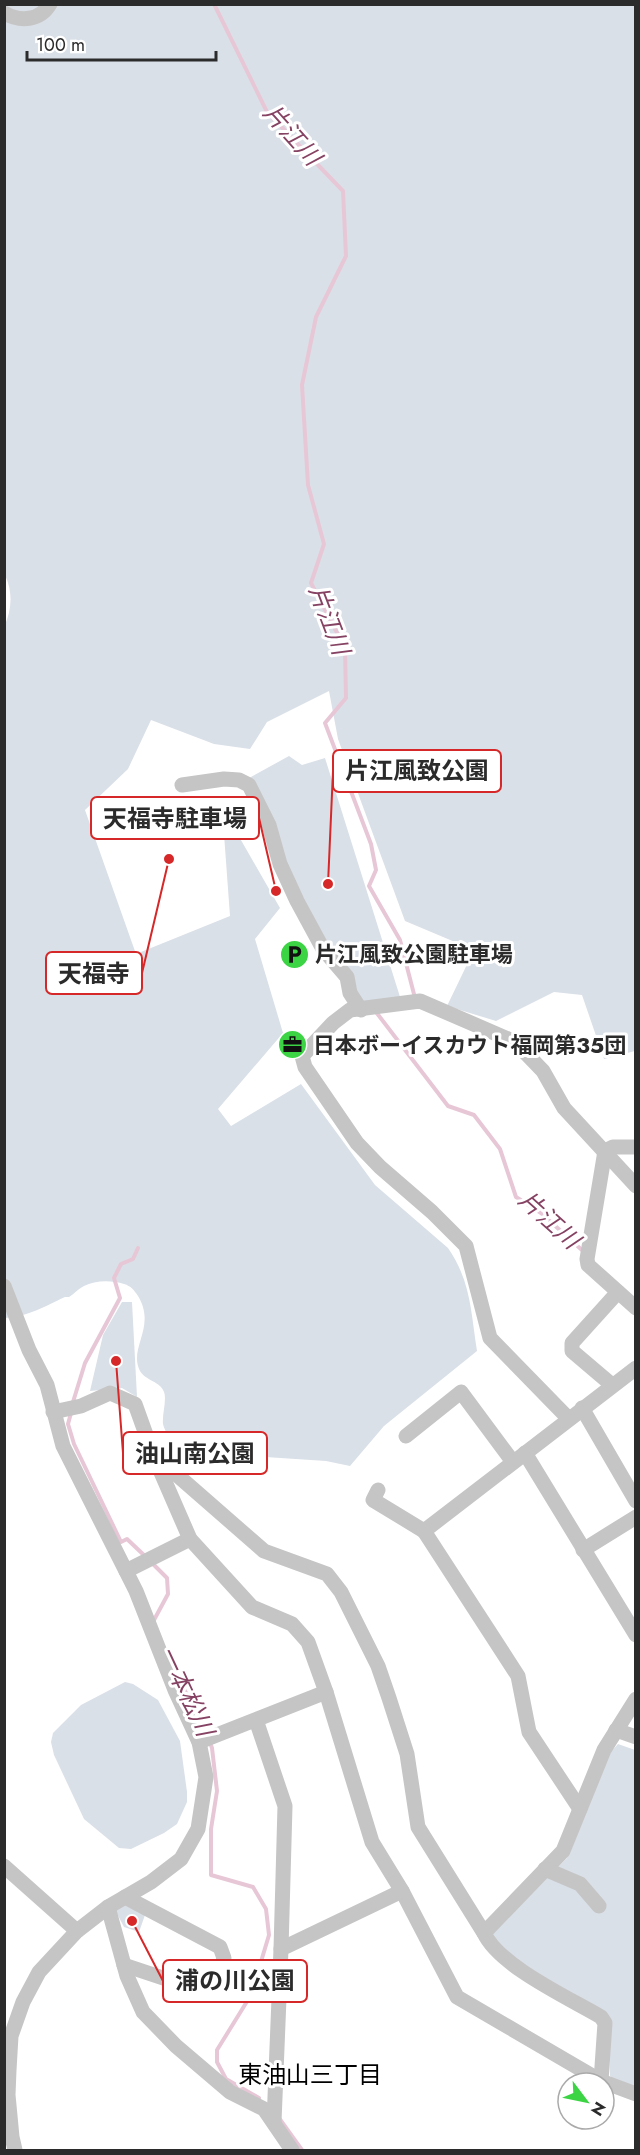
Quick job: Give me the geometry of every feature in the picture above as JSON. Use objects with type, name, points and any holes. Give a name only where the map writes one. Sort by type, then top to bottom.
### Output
[{"type":"street","points":[[4,13],[13,18],[32,19],[47,10],[50,4]]},
{"type":"street","points":[[182,785],[224,779],[239,780],[249,785],[269,825],[280,864],[297,901],[323,949],[347,977],[350,993],[361,1010]]},
{"type":"street","points":[[568,1418],[490,1338],[466,1246],[357,1143],[305,1067],[302,1056],[333,1023],[350,1010],[420,1001],[515,1042],[543,1071],[564,1108],[636,1186]]},
{"type":"street","points":[[605,1151],[613,1147],[636,1147]]},
{"type":"street","points":[[605,1151],[588,1265],[636,1308]]},
{"type":"street","points":[[4,1286],[29,1350],[58,1411],[63,1446],[136,1591],[171,1680],[200,1742],[207,1777],[198,1828],[181,1859],[151,1882],[108,1908],[77,1931],[39,1972],[23,2002],[11,2036],[8,2095],[11,2142]]},
{"type":"street","points":[[612,1385],[572,1351],[572,1343],[618,1292]]},
{"type":"street","points":[[424,1531],[568,1418],[636,1368]]},
{"type":"street","points":[[412,1435],[461,1392],[519,1458],[584,1550],[636,1635]]},
{"type":"street","points":[[58,1411],[81,1406],[110,1393],[135,1404],[153,1454],[190,1539],[252,1607],[292,1624],[308,1642],[326,1692],[372,1842],[402,1891],[457,1997],[584,2071]]},
{"type":"street","points":[[582,1408],[636,1501]]},
{"type":"street","points":[[153,1454],[264,1551],[327,1574],[341,1592],[378,1666],[389,1698],[407,1754],[418,1827],[488,1941],[511,1964],[601,2018],[605,2023],[602,2071]]},
{"type":"street","points":[[378,1490],[373,1500],[424,1531],[518,1676],[529,1732],[580,1809]]},
{"type":"street","points":[[584,1550],[636,1517]]},
{"type":"street","points":[[126,1571],[190,1539]]},
{"type":"street","points":[[200,1742],[326,1692]]},
{"type":"street","points":[[484,1933],[563,1851],[604,1750],[636,1699]]},
{"type":"street","points":[[256,1720],[285,1806],[274,2120]]},
{"type":"street","points":[[616,1730],[636,1737]]},
{"type":"street","points":[[4,1866],[77,1931]]},
{"type":"street","points":[[545,1869],[580,1884],[599,1906]]},
{"type":"street","points":[[281,1949],[402,1891]]},
{"type":"street","points":[[124,1965],[205,1992],[213,1989],[224,1958],[220,1947],[125,1897]]},
{"type":"street","points":[[108,1908],[124,1965],[143,2012],[176,2046],[230,2092],[264,2109],[274,2120],[292,2151]]},
{"type":"street","points":[[616,2087],[636,2094]]},
{"type":"shaded area","points":[[5,5],[635,5],[635,1051],[604,1059],[582,995],[554,992],[496,1021],[447,1006],[474,950],[405,921],[338,739],[329,691],[267,722],[250,749],[214,744],[151,720],[128,769],[85,810],[136,954],[230,916],[222,807],[280,908],[255,939],[283,1033],[218,1109],[231,1126],[301,1084],[375,1185],[448,1248],[456,1260],[469,1298],[477,1351],[384,1426],[350,1466],[326,1461],[237,1455],[209,1474],[196,1464],[175,1444],[165,1430],[163,1420],[165,1395],[162,1388],[140,1371],[137,1354],[145,1318],[138,1296],[126,1285],[109,1281],[88,1284],[69,1297],[22,1315],[5,1318],[4,627],[11,601],[5,575]]},
{"type":"shaded area","points":[[289,756],[302,765],[325,758],[401,1000],[362,1006],[301,901],[249,778]]},
{"type":"shaded area","points":[[122,1302],[132,1302],[137,1397],[122,1388],[90,1391],[103,1335]]},
{"type":"shaded area","points":[[125,1682],[133,1684],[158,1700],[180,1741],[187,1792],[187,1802],[177,1824],[131,1849],[119,1848],[84,1819],[54,1755],[51,1742],[53,1733],[81,1705]]},
{"type":"shaded area","points":[[618,1744],[635,1750],[635,2088],[616,2081],[616,2071],[610,2071],[608,2024],[515,1960],[492,1939],[493,1930],[567,1858],[607,1756]]},
{"type":"shaded area","points":[[120,1903],[145,1915],[139,1932],[124,1927],[115,1910]]},
{"type":"waterway","name":"片江川","points":[[214,4],[267,112],[343,191],[346,256],[316,317],[302,385],[308,485],[324,544],[311,583],[345,648],[346,698],[325,723],[371,844],[376,870],[369,886],[400,940],[415,998]]},
{"type":"waterway","name":"片江川","points":[[376,1012],[448,1106],[474,1115],[500,1149],[516,1197],[541,1213],[583,1251]]},
{"type":"waterway","name":"一本松川","points":[[73,1402],[85,1363],[120,1298],[114,1278],[121,1264],[133,1259],[138,1248]]},
{"type":"waterway","name":"一本松川","points":[[71,1413],[68,1424],[74,1444],[121,1542],[127,1539],[147,1558]]},
{"type":"waterway","name":"一本松川","points":[[152,1563],[167,1578],[168,1594],[154,1620]]},
{"type":"waterway","name":"一本松川","points":[[178,1679],[207,1733]]},
{"type":"waterway","name":"一本松川","points":[[209,1740],[217,1791],[211,1829],[211,1875],[253,1887],[266,1909],[269,1935],[251,1995],[217,2050],[217,2062],[226,2079],[259,2098]]},
{"type":"waterway","name":"一本松川","points":[[279,2118],[302,2150]]},
{"type":"place","name":"天福寺","points":[[169,859]]},
{"type":"place","name":"片江風致公園","points":[[328,884]]},
{"type":"place","name":"天福寺駐車場","points":[[276,891]]},
{"type":"place","name":"片江風致公園駐車場","points":[[294,954]]},
{"type":"place","name":"日本ボーイスカウト福岡第35団","points":[[292,1045]]},
{"type":"place","name":"油山南公園","points":[[116,1361]]},
{"type":"place","name":"浦の川公園","points":[[132,1921]]},
{"type":"district","name":"東油山三丁目","points":[[310,2075]]}]
